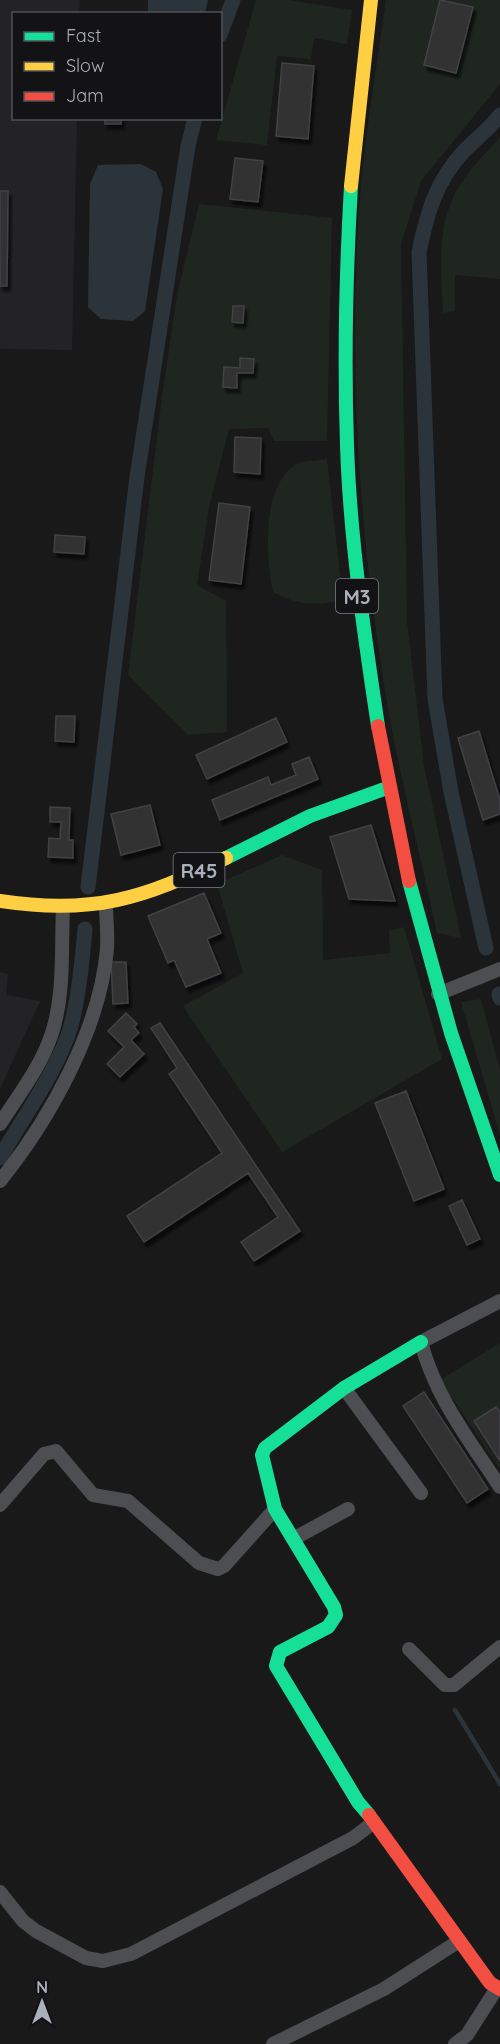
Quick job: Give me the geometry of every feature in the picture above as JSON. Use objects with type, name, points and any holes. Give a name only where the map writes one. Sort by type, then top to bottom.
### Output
[{"type":"main road","name":"M3","points":[[371,0],[360,66],[348,193],[343,364],[348,498],[358,609],[387,788],[413,908],[438,994],[500,1175]]},
{"type":"main road","name":"R45","points":[[0,901],[63,908],[106,903],[166,885],[335,804],[387,788]]},
{"type":"main road","points":[[421,1342],[344,1388],[265,1448],[262,1465],[275,1509],[336,1615],[328,1627],[280,1652],[276,1666],[358,1802],[409,1866],[459,1941],[498,1988]]},
{"type":"street","points":[[0,1181],[48,1113],[88,1026],[103,975],[107,948],[106,903]]},
{"type":"street","points":[[0,1124],[45,1051],[52,1035],[59,995],[63,908]]},
{"type":"street","points":[[438,994],[500,969]]},
{"type":"street","points":[[500,1301],[421,1342],[429,1373],[440,1394],[500,1487]]},
{"type":"street","points":[[344,1388],[421,1492]]},
{"type":"street","points":[[0,1505],[44,1454],[56,1451],[93,1495],[128,1501],[199,1563],[218,1569],[224,1566],[275,1509]]},
{"type":"street","points":[[294,1539],[348,1509]]},
{"type":"street","points":[[409,1649],[446,1685],[454,1684],[500,1647]]},
{"type":"street","points":[[0,1892],[23,1921],[36,1931],[86,1958],[103,1961],[132,1954],[353,1838],[374,1822]]},
{"type":"street","points":[[279,2043],[384,1989],[459,1941]]},
{"type":"street","points":[[455,2044],[466,2035],[498,1988]]},
{"type":"shaded area","points":[[0,0],[80,0],[79,12],[12,12],[12,120],[77,120],[72,350],[0,349]]},
{"type":"shaded area","points":[[148,0],[208,0],[205,12],[148,12]]},
{"type":"shaded area","points":[[256,0],[289,0],[352,10],[347,44],[314,38],[311,59],[277,56],[267,145],[216,140]]},
{"type":"shaded area","points":[[386,0],[500,0],[500,84],[421,181],[401,244],[407,621],[424,766],[461,938],[437,933],[408,806],[383,678],[361,490],[355,363],[358,237],[364,152]]},
{"type":"shaded area","points":[[500,137],[500,279],[455,275],[455,311],[443,313],[441,260],[448,210],[464,179]]},
{"type":"shaded area","points":[[141,164],[156,172],[163,189],[145,311],[133,321],[101,319],[88,307],[90,184],[98,165]]},
{"type":"shaded area","points":[[199,204],[332,218],[327,441],[274,441],[268,428],[229,429],[209,507],[197,585],[226,601],[227,732],[188,735],[128,675],[162,396],[177,295]]},
{"type":"shaded area","points":[[327,459],[343,601],[315,604],[299,602],[273,592],[268,542],[271,506],[284,476],[295,465],[306,461]]},
{"type":"shaded area","points":[[282,855],[322,870],[323,960],[390,953],[389,931],[404,927],[442,1059],[282,1152],[183,1006],[243,973],[217,884]]},
{"type":"shaded area","points":[[0,972],[8,974],[6,995],[40,1001],[0,1089]]},
{"type":"shaded area","points":[[481,999],[500,1070],[500,1135],[461,1002]]},
{"type":"shaded area","points":[[500,1343],[500,1469],[440,1380]]},
{"type":"building","points":[[440,0],[473,7],[456,73],[424,65]]},
{"type":"building","points":[[282,63],[314,66],[308,139],[276,136]]},
{"type":"building","points":[[105,120],[121,120],[121,124],[105,124]]},
{"type":"building","points":[[235,158],[263,161],[258,202],[230,199]]},
{"type":"building","points":[[0,191],[8,191],[7,286],[0,286]]},
{"type":"building","points":[[233,306],[244,306],[243,323],[232,322]]},
{"type":"building","points":[[240,358],[254,359],[253,373],[237,373],[237,388],[223,387],[224,367],[240,368]]},
{"type":"building","points":[[235,437],[261,438],[260,474],[234,472]]},
{"type":"building","points":[[219,503],[250,507],[241,584],[209,580]]},
{"type":"building","points":[[55,535],[85,537],[84,554],[54,552]]},
{"type":"building","points":[[56,716],[75,716],[74,742],[55,741]]},
{"type":"building","points":[[276,718],[287,742],[207,779],[196,755]]},
{"type":"building","points":[[479,731],[500,800],[500,814],[483,820],[458,738]]},
{"type":"building","points":[[309,757],[318,779],[220,820],[212,800],[268,777],[271,785],[296,775],[292,764]]},
{"type":"building","points":[[150,805],[160,845],[121,855],[111,814]]},
{"type":"building","points":[[50,807],[70,808],[69,840],[73,840],[73,858],[48,857],[49,838],[60,839],[61,822],[50,822]]},
{"type":"building","points":[[371,825],[395,901],[349,899],[330,837]]},
{"type":"building","points":[[204,893],[221,933],[207,939],[221,973],[186,987],[174,960],[168,963],[148,916]]},
{"type":"building","points":[[111,962],[126,962],[128,1003],[113,1004]]},
{"type":"building","points":[[126,1013],[137,1024],[134,1027],[139,1033],[131,1040],[144,1054],[120,1077],[107,1064],[124,1047],[108,1031]]},
{"type":"building","points":[[160,1023],[300,1231],[254,1261],[241,1242],[278,1217],[248,1173],[144,1242],[127,1216],[222,1153],[169,1074],[177,1068],[151,1028]]},
{"type":"building","points":[[406,1091],[444,1189],[414,1201],[375,1103]]},
{"type":"building","points":[[462,1200],[480,1239],[467,1245],[449,1206]]},
{"type":"building","points":[[424,1392],[488,1489],[467,1503],[403,1406]]},
{"type":"building","points":[[496,1407],[500,1412],[500,1461],[474,1421]]},
{"type":"waterway","points":[[222,30],[233,0]]},
{"type":"waterway","points":[[486,948],[451,792],[435,699],[419,252],[429,211],[446,174],[464,151],[500,115]]},
{"type":"waterway","points":[[88,887],[137,477],[188,146],[194,120]]},
{"type":"waterway","points":[[0,1158],[49,1076],[71,1026],[85,929]]},
{"type":"waterway","points":[[499,994],[500,998]]},
{"type":"waterway","points":[[455,1710],[500,1784]]},
{"type":"traffic: fast","points":[[351,186],[346,347],[349,480],[358,586],[378,726]]},
{"type":"traffic: fast","points":[[226,858],[310,816],[387,788]]},
{"type":"traffic: fast","points":[[409,881],[451,1033],[500,1175]]},
{"type":"traffic: fast","points":[[369,1815],[358,1802],[276,1666],[280,1652],[328,1627],[336,1615],[334,1607],[275,1509],[262,1455],[265,1448],[344,1388],[421,1342]]},
{"type":"traffic: slow","points":[[351,186],[371,0]]},
{"type":"traffic: slow","points":[[0,901],[63,906],[117,900],[169,884],[226,858]]},
{"type":"traffic: jam","points":[[378,726],[409,881]]},
{"type":"traffic: jam","points":[[369,1815],[490,1983],[500,1989]]}]
